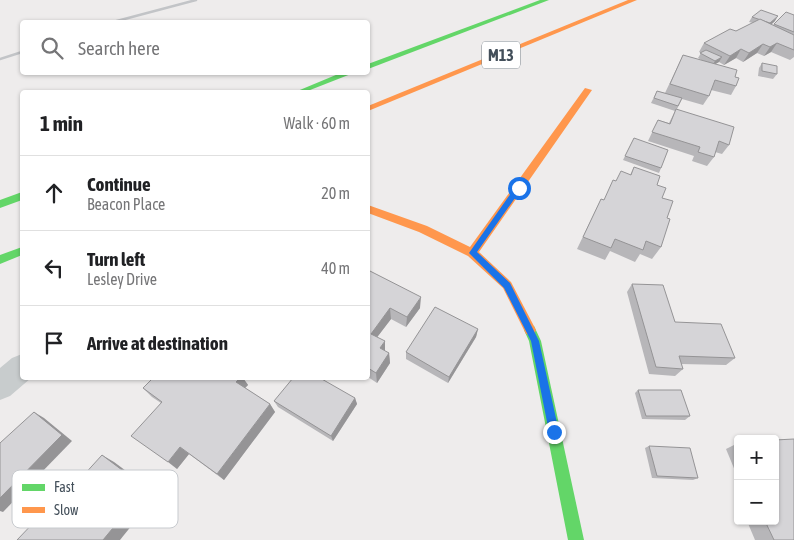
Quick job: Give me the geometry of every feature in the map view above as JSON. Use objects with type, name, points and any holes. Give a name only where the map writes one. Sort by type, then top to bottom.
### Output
[{"type":"main road","name":"M13","points":[[370,66],[546,0]]},
{"type":"main road","name":"M13","points":[[370,108],[634,0]]},
{"type":"main road","points":[[304,90],[344,75]]},
{"type":"main road","points":[[472,253],[588,90]]},
{"type":"main road","points":[[0,204],[20,197]]},
{"type":"main road","points":[[370,211],[423,228],[472,253],[507,285],[535,341],[576,540]]},
{"type":"main road","points":[[0,260],[20,252]]},
{"type":"street","points":[[0,386],[20,368]]},
{"type":"building","points":[[761,10],[778,16],[770,23],[752,17]]},
{"type":"building","points":[[786,12],[794,15],[794,32],[774,24]]},
{"type":"building","points":[[760,19],[794,35],[794,50],[777,43],[770,47],[763,44],[749,53],[741,49],[730,56],[704,43],[730,29],[736,31]]},
{"type":"building","points":[[706,50],[722,57],[715,61],[700,53]]},
{"type":"building","points":[[683,55],[737,70],[735,77],[739,78],[736,86],[715,80],[709,96],[670,84]]},
{"type":"building","points":[[762,63],[777,66],[777,74],[762,71]]},
{"type":"building","points":[[657,91],[682,98],[678,106],[654,98]]},
{"type":"building","points":[[676,109],[734,127],[729,145],[719,141],[714,157],[698,152],[700,147],[652,132],[658,120],[670,124]]},
{"type":"building","points":[[634,138],[668,150],[661,168],[625,156]]},
{"type":"building","points":[[634,167],[660,176],[657,185],[666,188],[662,198],[673,201],[667,218],[670,219],[661,247],[646,241],[643,250],[615,239],[611,248],[583,237],[601,199],[604,200],[613,180],[616,181],[621,171],[631,175]]},
{"type":"building","points":[[370,271],[421,297],[407,317],[390,308],[371,334],[385,341],[380,348],[389,353],[376,373],[370,369]]},
{"type":"building","points":[[632,284],[663,285],[675,322],[721,324],[735,358],[679,356],[683,369],[656,367]]},
{"type":"building","points":[[435,307],[478,329],[449,377],[406,352]]},
{"type":"building","points":[[151,380],[238,380],[236,382],[270,404],[217,474],[180,447],[168,462],[131,436],[162,402],[143,388]]},
{"type":"building","points":[[291,380],[324,380],[355,398],[331,436],[274,401]]},
{"type":"building","points":[[638,390],[681,390],[690,416],[646,416]]},
{"type":"building","points":[[34,412],[62,435],[28,470],[12,470],[12,486],[0,498],[0,443]]},
{"type":"building","points":[[794,439],[794,540],[774,540],[767,525],[779,525],[779,440]]},
{"type":"building","points":[[649,446],[690,448],[698,478],[657,476]]},
{"type":"building","points":[[102,455],[122,470],[88,470]]},
{"type":"building","points":[[28,528],[113,528],[103,540],[17,540]]},
{"type":"railway","points":[[121,20],[196,0]]},
{"type":"railway","points":[[0,59],[20,53]]},
{"type":"traffic: fast","points":[[370,66],[546,0]]},
{"type":"traffic: fast","points":[[304,90],[344,75]]},
{"type":"traffic: fast","points":[[0,204],[20,197]]},
{"type":"traffic: fast","points":[[0,260],[20,252]]},
{"type":"traffic: fast","points":[[530,330],[535,341],[576,540]]},
{"type":"traffic: slow","points":[[370,108],[634,0]]},
{"type":"traffic: slow","points":[[472,253],[588,90]]},
{"type":"traffic: slow","points":[[370,210],[423,229],[472,253],[507,285],[530,330]]},
{"type":"route","points":[[519,188],[472,253],[507,285],[535,341],[554,432]]}]
